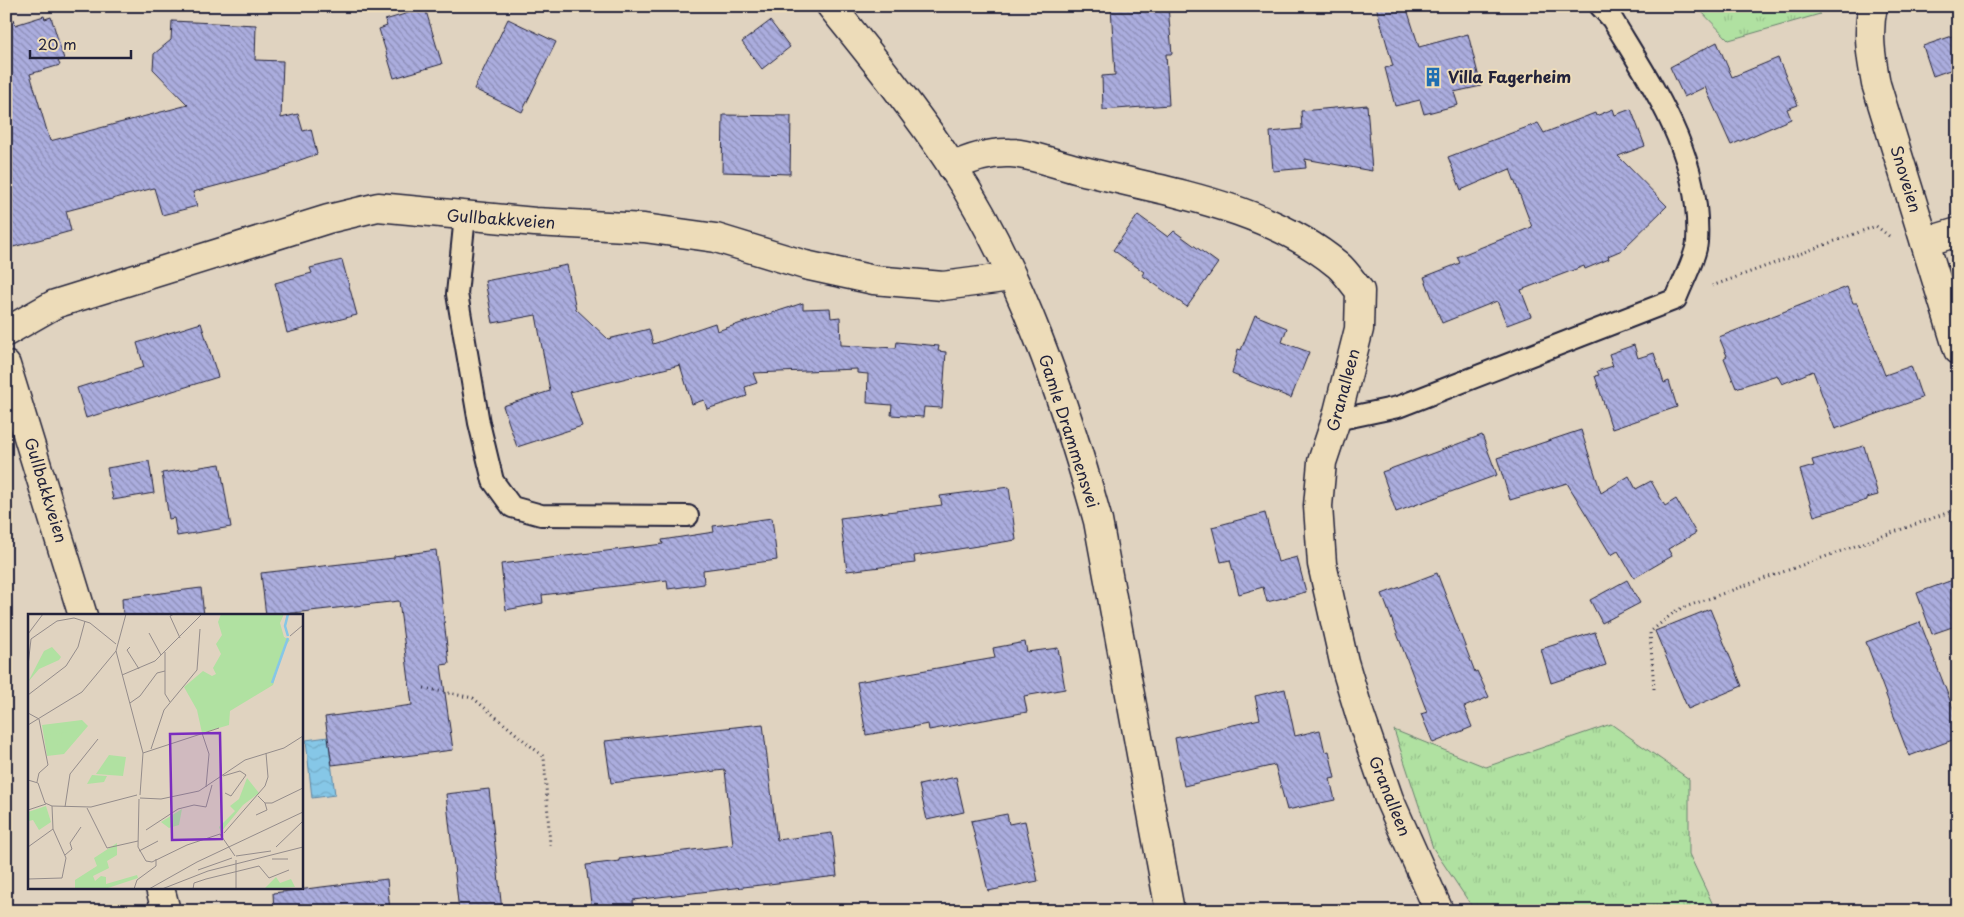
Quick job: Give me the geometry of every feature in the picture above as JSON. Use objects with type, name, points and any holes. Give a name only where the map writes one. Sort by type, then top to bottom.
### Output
[{"type":"street","name":"Gamle Drammensvei","points":[[831,6],[878,64],[952,167],[985,224],[1011,277],[1062,403],[1098,521],[1170,911]]},
{"type":"street","name":"Snoveien","points":[[1872,6],[1869,28],[1870,51],[1876,84],[1958,350]]},
{"type":"street","name":"Granalleen","points":[[952,167],[978,156],[1012,152],[1152,186],[1240,212],[1302,240],[1339,266],[1360,292],[1358,329],[1336,420],[1322,462],[1318,506],[1322,564],[1344,662],[1360,715],[1389,799],[1439,911]]},
{"type":"street","name":"Gullbakkveien","points":[[6,332],[55,304],[328,220],[378,207],[465,216],[644,228],[716,238],[805,265],[874,280],[943,286],[1011,277]]},
{"type":"street","points":[[1925,242],[1958,232]]},
{"type":"street","name":"Gullbakkveien","points":[[6,365],[82,614]]},
{"type":"street","points":[[161,890],[166,911]]},
{"type":"lane","points":[[1336,420],[1398,407],[1676,299],[1697,243],[1694,184],[1671,117],[1612,19],[1600,6]]},
{"type":"lane","points":[[465,216],[457,294],[479,423],[493,481],[512,507],[542,515],[688,516]]},
{"type":"path","points":[[1676,299],[1876,226]]},
{"type":"path","points":[[1654,690],[1650,632],[1677,610],[1958,509]]},
{"type":"path","points":[[424,688],[473,698],[544,757],[550,845]]},
{"type":"green space","points":[[1696,6],[1812,6],[1820,14],[1729,40]]},
{"type":"green space","points":[[1611,724],[1689,779],[1689,854],[1716,911],[1475,911],[1433,848],[1394,730],[1486,767]]},
{"type":"water","points":[[328,737],[335,795],[312,798],[306,740]]},
{"type":"building","points":[[1111,6],[1168,6],[1172,54],[1166,54],[1169,105],[1103,110],[1102,76],[1115,75]]},
{"type":"building","name":"Villa Fagerheim","points":[[1376,6],[1406,6],[1419,47],[1468,34],[1481,86],[1454,92],[1458,105],[1424,114],[1420,100],[1395,106],[1385,68],[1393,66]]},
{"type":"building","points":[[425,8],[442,64],[394,78],[379,29],[387,26],[385,20]]},
{"type":"building","points":[[44,16],[45,19],[51,17],[64,59],[58,61],[60,65],[30,74],[50,141],[188,105],[153,69],[154,54],[171,40],[172,21],[256,25],[255,60],[283,61],[281,118],[298,114],[303,131],[311,129],[317,154],[286,165],[287,167],[193,192],[197,206],[162,215],[154,188],[66,211],[71,231],[6,249],[6,20],[13,19],[15,25]]},
{"type":"building","points":[[508,19],[556,42],[522,112],[474,89]]},
{"type":"building","points":[[770,21],[790,47],[762,69],[742,42]]},
{"type":"building","points":[[1958,34],[1958,67],[1933,76],[1923,46]]},
{"type":"building","points":[[1717,42],[1732,77],[1778,58],[1798,105],[1787,109],[1791,119],[1731,145],[1705,87],[1684,97],[1670,67]]},
{"type":"building","points":[[1367,105],[1372,171],[1305,159],[1306,168],[1273,171],[1270,132],[1302,129],[1301,111]]},
{"type":"building","points":[[1613,109],[1615,115],[1631,109],[1645,146],[1618,156],[1667,206],[1622,250],[1608,256],[1609,259],[1585,269],[1584,266],[1521,290],[1531,316],[1507,325],[1497,301],[1442,323],[1424,277],[1460,263],[1457,257],[1532,227],[1510,169],[1461,190],[1448,157],[1538,123],[1544,133],[1595,113],[1596,116]]},
{"type":"building","points":[[723,115],[791,116],[790,174],[722,172]]},
{"type":"building","points":[[1138,215],[1168,237],[1174,231],[1218,263],[1187,307],[1142,275],[1144,272],[1113,250]]},
{"type":"building","points":[[342,260],[357,315],[287,333],[275,283],[312,273],[310,268]]},
{"type":"building","points":[[567,265],[576,309],[608,339],[649,329],[653,344],[715,323],[717,331],[803,303],[803,309],[830,308],[831,318],[840,317],[841,345],[896,348],[897,342],[939,346],[938,351],[946,352],[942,408],[924,407],[923,417],[891,415],[892,405],[867,403],[868,374],[857,373],[857,369],[753,373],[757,383],[745,387],[747,396],[707,409],[704,400],[692,404],[680,365],[570,392],[582,426],[517,447],[503,406],[550,391],[536,315],[493,323],[485,281]]},
{"type":"building","points":[[1847,287],[1853,303],[1857,303],[1885,375],[1911,366],[1922,398],[1835,429],[1813,371],[1782,384],[1777,375],[1736,388],[1724,358],[1727,356],[1719,337]]},
{"type":"building","points":[[1255,315],[1287,328],[1282,342],[1309,352],[1291,398],[1232,374],[1238,349],[1241,350]]},
{"type":"building","points":[[201,323],[218,377],[86,418],[77,388],[144,367],[137,343]]},
{"type":"building","points":[[1634,345],[1638,358],[1654,353],[1664,383],[1669,381],[1677,407],[1612,429],[1595,376],[1599,375],[1597,371],[1613,366],[1609,354]]},
{"type":"building","points":[[1581,430],[1601,493],[1629,476],[1636,489],[1651,481],[1665,506],[1676,499],[1696,533],[1668,549],[1672,556],[1634,578],[1618,551],[1611,555],[1567,483],[1510,500],[1497,458]]},
{"type":"building","points":[[1482,435],[1497,475],[1396,512],[1382,472]]},
{"type":"building","points":[[1864,446],[1878,495],[1814,516],[1800,470],[1814,466],[1812,460]]},
{"type":"building","points":[[149,461],[154,493],[113,500],[107,468]]},
{"type":"building","points":[[220,464],[231,527],[177,536],[174,518],[169,519],[162,473]]},
{"type":"building","points":[[1009,487],[1016,540],[914,556],[915,563],[847,571],[840,518],[942,505],[940,496]]},
{"type":"building","points":[[1265,513],[1278,562],[1297,557],[1306,592],[1267,602],[1263,587],[1239,594],[1230,560],[1221,562],[1212,527]]},
{"type":"building","points":[[772,518],[777,560],[703,570],[704,584],[668,589],[667,580],[542,595],[543,603],[506,610],[501,564],[663,544],[662,540],[714,532],[713,526]]},
{"type":"building","points":[[436,550],[449,664],[441,665],[453,750],[332,765],[325,717],[412,705],[399,601],[284,614],[266,614],[261,573],[394,558],[394,556]]},
{"type":"building","points":[[1437,573],[1475,672],[1477,671],[1489,697],[1464,707],[1472,727],[1433,743],[1421,714],[1427,712],[1382,594]]},
{"type":"building","points":[[1958,578],[1958,625],[1932,634],[1917,593]]},
{"type":"building","points":[[1627,580],[1640,603],[1602,623],[1590,600]]},
{"type":"building","points":[[201,588],[204,614],[123,614],[122,598]]},
{"type":"building","points":[[1710,609],[1742,686],[1688,709],[1655,631]]},
{"type":"building","points":[[1920,622],[1958,721],[1958,738],[1909,756],[1866,642]]},
{"type":"building","points":[[1595,632],[1606,665],[1551,683],[1541,649]]},
{"type":"building","points":[[1025,642],[1027,652],[1058,648],[1065,689],[1024,696],[1027,712],[929,730],[928,724],[866,735],[857,682],[995,658],[993,648]]},
{"type":"building","points":[[1285,689],[1295,736],[1320,730],[1325,752],[1329,751],[1335,778],[1330,779],[1335,800],[1287,810],[1275,765],[1184,786],[1175,738],[1260,719],[1255,696]]},
{"type":"building","points":[[763,724],[777,840],[832,833],[837,876],[633,900],[634,911],[592,911],[586,865],[733,845],[725,770],[611,783],[605,741]]},
{"type":"building","points":[[956,777],[964,812],[927,820],[919,785]]},
{"type":"building","points":[[489,789],[502,911],[459,911],[446,794]]},
{"type":"building","points":[[1007,814],[1009,824],[1025,821],[1038,881],[988,891],[971,821]]},
{"type":"building","points":[[387,879],[390,911],[274,911],[273,893]]},
{"type":"place","name":"Villa Fagerheim","points":[[1433,77]]}]
